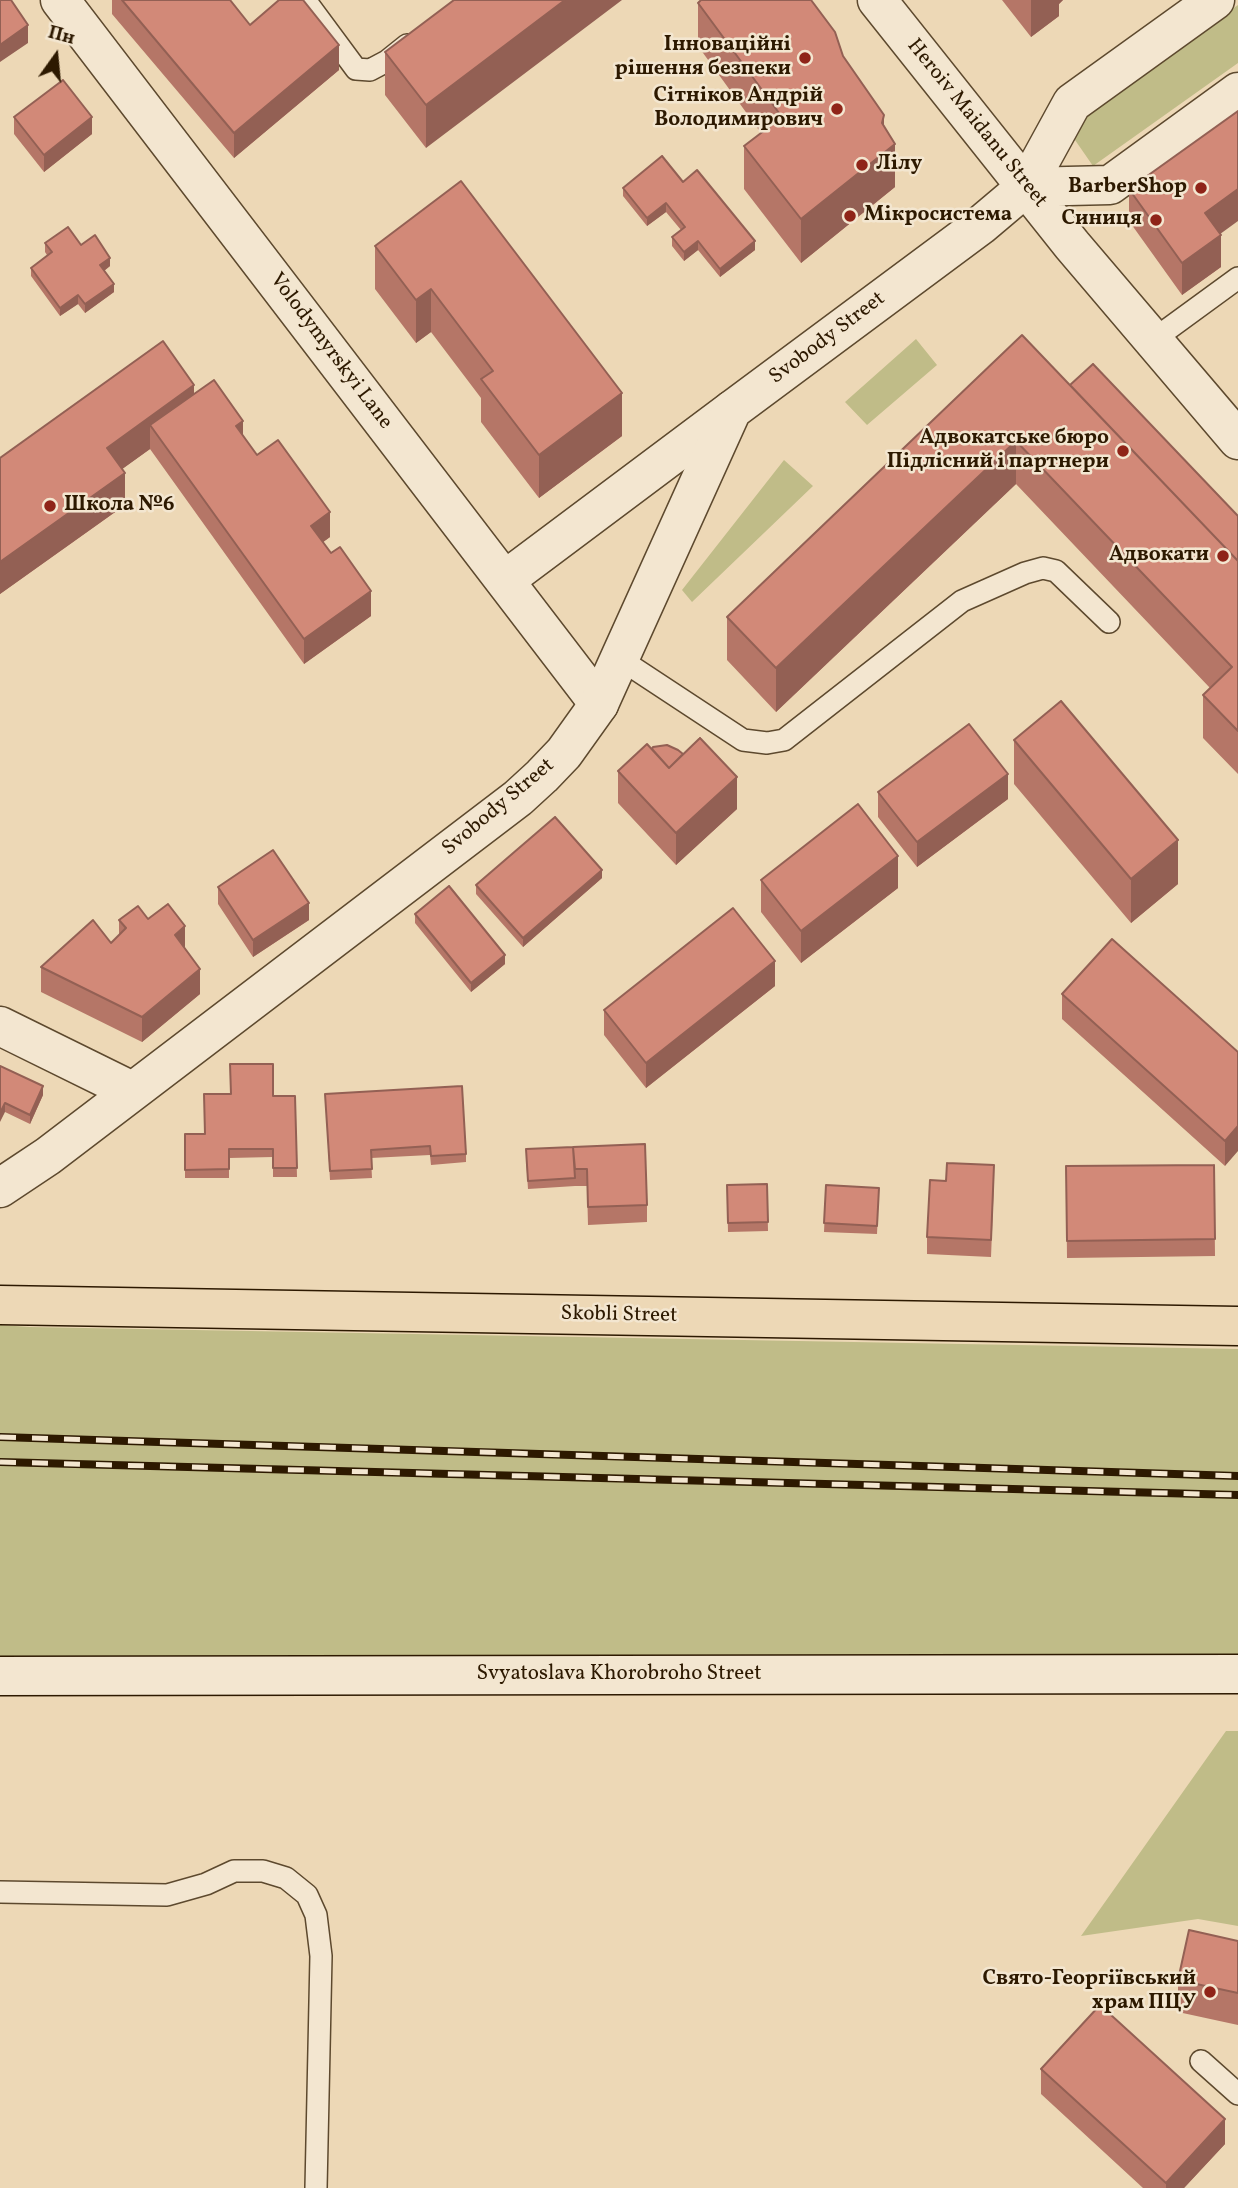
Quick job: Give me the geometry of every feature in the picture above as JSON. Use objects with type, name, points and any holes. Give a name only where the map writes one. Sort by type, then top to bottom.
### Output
[{"type":"main road","name":"Skobli Street","points":[[0,1305],[1238,1326]]},
{"type":"street","name":"Volodymyrskyi Lane","points":[[60,0],[599,704]]},
{"type":"street","name":"Heroiv Maidanu Street","points":[[877,0],[1026,187],[1238,440]]},
{"type":"street","name":"Svobody Street","points":[[0,1188],[48,1156],[518,797],[564,753],[599,704],[732,410],[981,225],[1026,187],[1072,103],[1215,0]]},
{"type":"street","points":[[1026,187],[1110,185],[1238,92]]},
{"type":"street","points":[[505,580],[732,410]]},
{"type":"street","points":[[0,1027],[132,1091]]},
{"type":"street","name":"Svyatoslava Khorobroho Street","points":[[0,1676],[1238,1674]]},
{"type":"lane","points":[[305,0],[356,69],[370,70],[387,61],[419,35]]},
{"type":"lane","points":[[1153,340],[1238,278]]},
{"type":"lane","points":[[620,659],[743,740],[767,743],[784,740],[962,601],[1025,573],[1043,568],[1056,571],[1109,622]]},
{"type":"lane","points":[[0,1892],[167,1895],[206,1884],[234,1871],[263,1871],[286,1878],[307,1895],[316,1915],[321,1956],[316,2188]]},
{"type":"lane","points":[[1201,2061],[1238,2094]]},
{"type":"shaded area","points":[[1238,5],[1238,63],[1093,166],[1066,127]]},
{"type":"shaded area","points":[[916,339],[937,365],[867,425],[845,402]]},
{"type":"shaded area","points":[[784,460],[813,486],[692,602],[682,590]]},
{"type":"shaded area","points":[[0,1325],[1238,1349],[1238,1659],[0,1662]]},
{"type":"shaded area","points":[[1226,1731],[1238,1731],[1238,1926],[1198,1919],[1081,1936]]},
{"type":"building","points":[[0,0],[11,0],[28,25],[0,45]]},
{"type":"building","points":[[122,0],[230,0],[250,25],[279,0],[303,0],[339,45],[234,133]]},
{"type":"building","points":[[454,0],[565,0],[426,105],[385,52]]},
{"type":"building","points":[[701,0],[811,0],[835,32],[843,56],[884,115],[882,123],[895,144],[801,219],[744,146],[782,117],[698,3]]},
{"type":"building","points":[[63,80],[92,117],[44,155],[14,117]]},
{"type":"building","points":[[1238,111],[1238,189],[1205,213],[1221,235],[1182,263],[1129,189]]},
{"type":"building","points":[[662,156],[683,182],[697,170],[755,241],[720,269],[698,241],[684,252],[672,237],[685,227],[666,203],[647,218],[623,188]]},
{"type":"building","points":[[461,181],[622,393],[539,455],[481,379],[493,371],[431,289],[416,300],[375,246]]},
{"type":"building","points":[[68,227],[81,245],[95,235],[110,258],[100,265],[114,284],[85,304],[78,295],[60,308],[31,268],[52,252],[45,243]]},
{"type":"building","points":[[1022,335],[1238,561],[1238,731],[1203,695],[1232,667],[1016,441],[776,668],[727,617]]},
{"type":"building","points":[[163,341],[194,385],[107,448],[125,473],[0,562],[0,458]]},
{"type":"building","points":[[1093,364],[1238,516],[1238,561],[1070,385]]},
{"type":"building","points":[[214,380],[243,421],[236,426],[257,455],[278,440],[330,512],[311,526],[331,553],[340,547],[371,591],[304,639],[150,425]]},
{"type":"building","points":[[1061,701],[1178,840],[1131,879],[1014,740]]},
{"type":"building","points":[[969,724],[1008,774],[917,842],[878,792]]},
{"type":"building","points":[[700,738],[737,777],[676,833],[618,771],[647,744],[669,768]]},
{"type":"building","points":[[667,745],[683,754],[669,768],[652,749]]},
{"type":"building","points":[[858,804],[898,856],[801,931],[761,880]]},
{"type":"building","points":[[555,817],[602,870],[523,938],[476,885]]},
{"type":"building","points":[[273,850],[309,903],[253,940],[218,887]]},
{"type":"building","points":[[449,886],[505,955],[471,983],[415,914]]},
{"type":"building","points":[[168,904],[185,926],[175,935],[200,969],[142,1017],[41,967],[93,920],[111,943],[126,928],[119,920],[138,906],[148,919]]},
{"type":"building","points":[[733,908],[775,961],[646,1063],[604,1010]]},
{"type":"building","points":[[1112,939],[1238,1052],[1238,1126],[1225,1141],[1062,994]]},
{"type":"building","points":[[230,1064],[273,1064],[273,1096],[295,1096],[297,1168],[273,1168],[273,1149],[229,1149],[229,1169],[185,1170],[185,1134],[205,1134],[204,1094],[231,1094]]},
{"type":"building","points":[[0,1066],[43,1086],[30,1115],[5,1103],[0,1113]]},
{"type":"building","points":[[462,1086],[466,1154],[431,1156],[430,1146],[371,1150],[372,1169],[330,1171],[325,1094]]},
{"type":"building","points":[[645,1144],[647,1205],[588,1207],[587,1169],[575,1169],[573,1147]]},
{"type":"building","points":[[573,1147],[575,1178],[528,1181],[526,1149]]},
{"type":"building","points":[[947,1163],[994,1165],[991,1240],[927,1237],[930,1180],[946,1181]]},
{"type":"building","points":[[1214,1165],[1215,1239],[1067,1241],[1066,1166]]},
{"type":"building","points":[[767,1184],[768,1222],[728,1223],[727,1185]]},
{"type":"building","points":[[826,1185],[879,1188],[877,1226],[824,1223]]},
{"type":"building","points":[[1189,1930],[1238,1941],[1238,1993],[1178,1980]]},
{"type":"building","points":[[1100,2005],[1225,2119],[1166,2183],[1041,2069]]},
{"type":"railway","points":[[0,1437],[1238,1476]]},
{"type":"railway","points":[[0,1462],[1238,1495]]},
{"type":"place","name":"Інноваційні рішення безпеки","points":[[805,58]]},
{"type":"place","name":"Сітніков Андрій Володимирович","points":[[837,109]]},
{"type":"place","name":"Лілу","points":[[862,165]]},
{"type":"place","name":"BarberShop","points":[[1201,188]]},
{"type":"place","name":"Мікросистема","points":[[850,216]]},
{"type":"place","name":"Синиця","points":[[1156,220]]},
{"type":"place","name":"Адвокатське бюро Підлісний і партнери","points":[[1123,451]]},
{"type":"place","name":"Школа №6","points":[[50,506]]},
{"type":"place","name":"Адвокати","points":[[1223,556]]},
{"type":"place","name":"Свято-Георгіївський храм ПЦУ","points":[[1210,1992]]}]
